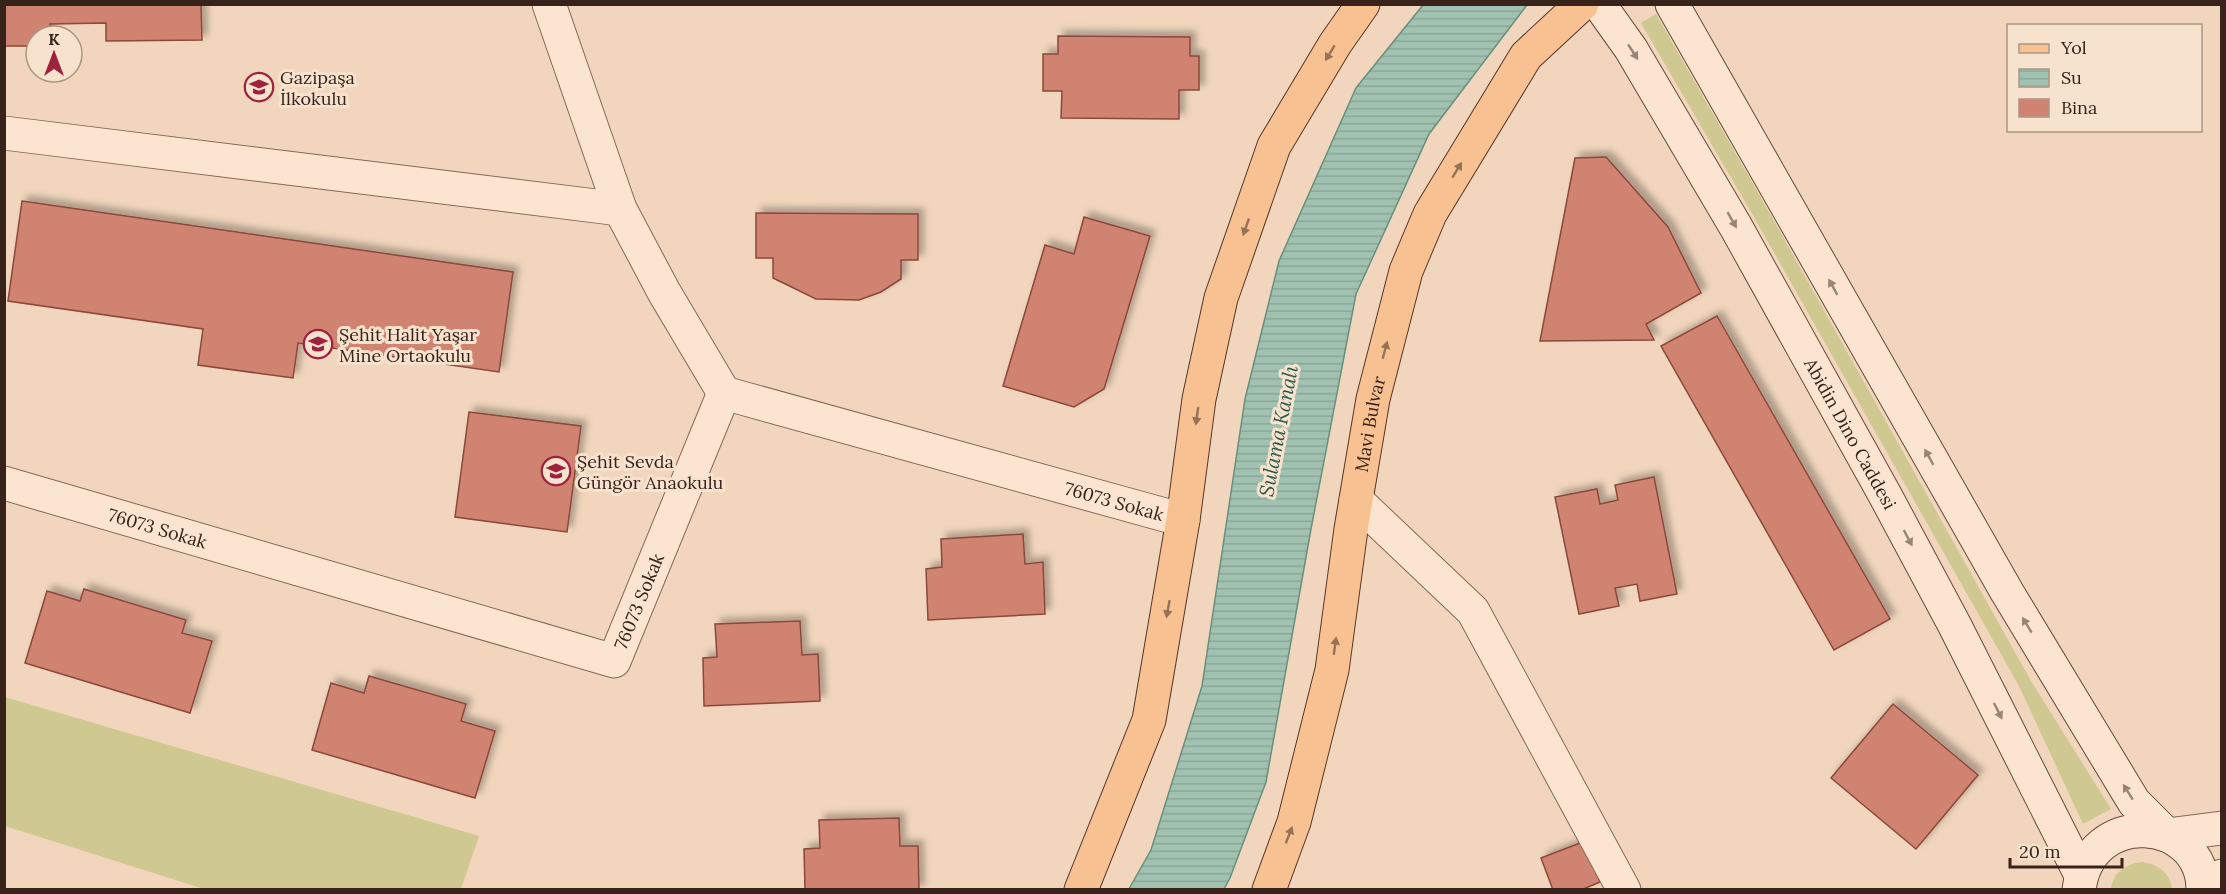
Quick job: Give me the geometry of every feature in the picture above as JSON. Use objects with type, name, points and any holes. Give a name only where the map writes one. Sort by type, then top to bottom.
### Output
[{"type":"main road","points":[[1081,890],[1149,720],[1183,520],[1199,399],[1221,298],[1274,146],[1335,44],[1363,4]]},
{"type":"main road","name":"Mavi Bulvar","points":[[1269,890],[1294,822],[1332,670],[1373,399],[1406,271],[1430,214],[1526,56],[1582,4]]},
{"type":"street","points":[[549,4],[620,209],[664,292],[724,393]]},
{"type":"street","name":"Abidin Dino Caddesi","points":[[1599,4],[1631,49],[1731,217],[1879,484],[1954,624],[2080,882]]},
{"type":"street","points":[[1672,4],[2007,592],[2134,802],[2167,835],[2185,847],[2198,864],[2208,884]]},
{"type":"street","points":[[4,133],[620,209]]},
{"type":"street","name":"76073 Sokak","points":[[7,491],[614,661],[724,393],[1183,520]]},
{"type":"street","points":[[1356,500],[1473,611],[1624,890]]},
{"type":"street","points":[[2051,890],[2080,882],[2090,856],[2106,840],[2125,832],[2146,830],[2167,835],[2222,828]]},
{"type":"shaded area","points":[[1656,14],[2031,681],[2111,809],[2083,824],[2019,686],[1755,219],[1641,23]]},
{"type":"shaded area","points":[[5,697],[479,836],[461,889],[204,889],[5,826]]},
{"type":"shaded area","points":[[2142,862],[2162,870],[2169,878],[2172,889],[2111,889],[2114,878],[2121,870]]},
{"type":"water","name":"Sulama Kanalı","points":[[1423,5],[1527,5],[1429,134],[1356,294],[1266,782],[1230,878],[1224,889],[1129,889],[1151,850],[1202,686],[1245,399],[1279,261],[1356,88]]},
{"type":"building","points":[[4,4],[201,4],[202,40],[106,41],[106,23],[24,24],[24,46],[4,46]]},
{"type":"building","points":[[1058,36],[1190,37],[1190,56],[1199,56],[1199,90],[1179,90],[1179,119],[1061,118],[1062,91],[1043,91],[1043,54],[1058,54]]},
{"type":"building","points":[[1606,157],[1668,227],[1701,293],[1646,324],[1654,340],[1540,341],[1575,158]]},
{"type":"building","points":[[22,201],[513,272],[499,372],[298,343],[293,378],[198,365],[203,329],[8,301]]},
{"type":"building","points":[[756,213],[918,214],[918,260],[901,260],[901,279],[881,292],[859,300],[816,299],[773,278],[773,258],[756,258]]},
{"type":"building","points":[[1084,217],[1150,236],[1104,389],[1074,407],[1003,386],[1045,245],[1074,254]]},
{"type":"building","points":[[1717,316],[1890,619],[1834,650],[1661,346]]},
{"type":"building","points":[[469,412],[581,426],[567,532],[455,517]]},
{"type":"building","points":[[1654,477],[1677,594],[1640,601],[1637,584],[1615,588],[1619,606],[1579,614],[1555,497],[1597,489],[1600,504],[1618,500],[1615,485]]},
{"type":"building","points":[[1023,534],[1025,564],[1043,562],[1045,614],[928,620],[926,569],[942,567],[941,539]]},
{"type":"building","points":[[84,589],[186,620],[182,633],[212,641],[190,713],[25,663],[47,591],[80,601]]},
{"type":"building","points":[[800,621],[802,655],[818,654],[820,701],[704,706],[703,658],[717,657],[715,624]]},
{"type":"building","points":[[369,676],[466,704],[461,721],[495,731],[475,798],[312,750],[331,683],[364,693]]},
{"type":"building","points":[[1893,704],[1978,775],[1916,849],[1831,778]]},
{"type":"building","points":[[899,818],[900,846],[918,846],[919,890],[805,890],[804,849],[820,848],[819,820]]},
{"type":"building","points":[[1585,841],[1600,882],[1581,890],[1553,890],[1541,858]]},
{"type":"place","name":"Gazipaşa İlkokulu","points":[[259,87]]},
{"type":"place","name":"Şehit Halit Yaşar Mine Ortaokulu","points":[[318,344]]},
{"type":"place","name":"Şehit Sevda Güngör Anaokulu","points":[[556,471]]}]
